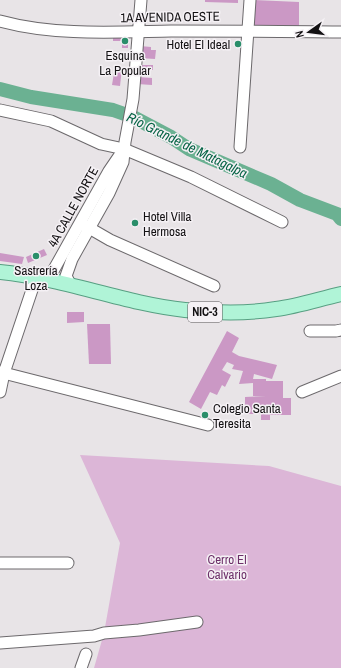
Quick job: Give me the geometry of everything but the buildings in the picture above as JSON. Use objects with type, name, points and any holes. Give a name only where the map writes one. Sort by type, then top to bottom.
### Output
[{"type":"main road","name":"NIC-3","points":[[0,272],[70,284],[161,306],[210,312],[236,313],[269,310],[341,294]]},
{"type":"street","name":"4A CALLE NORTE","points":[[0,392],[2,373],[42,279],[85,226],[119,173],[123,162],[124,146],[133,99],[141,0]]},
{"type":"street","points":[[240,147],[250,0]]},
{"type":"street","name":"1A AVENIDA OESTE","points":[[0,21],[15,25],[46,29],[138,32],[249,30],[341,32]]},
{"type":"street","points":[[0,110],[51,120],[102,144],[124,146],[282,222]]},
{"type":"street","name":"4A CALLE NORTE","points":[[70,284],[67,281],[67,272],[85,226]]},
{"type":"street","points":[[85,226],[110,240],[214,286]]},
{"type":"street","points":[[310,331],[341,330]]},
{"type":"street","points":[[2,373],[208,425]]},
{"type":"street","points":[[302,392],[341,376]]},
{"type":"street","points":[[0,563],[68,563]]},
{"type":"street","points":[[0,643],[94,636],[104,632],[139,630],[197,622]]},
{"type":"street","points":[[81,668],[86,654]]},
{"type":"green space","name":"Cerro El Calvario","points":[[80,455],[269,466],[341,486],[341,668],[94,668],[104,633],[120,543]]},
{"type":"waterway","name":"Río Grande de Matagalpa","points":[[0,89],[31,97],[113,110],[133,117],[171,137],[189,149],[271,184],[300,200],[337,214],[341,219]]},
{"type":"place","name":"Esquina La Popular","points":[[125,41]]},
{"type":"place","name":"Hotel El Ideal","points":[[238,44]]},
{"type":"place","name":"Hotel Villa Hermosa","points":[[135,223]]},
{"type":"place","name":"Sastrería Loza","points":[[36,256]]},
{"type":"place","name":"Colegio Santa Teresita","points":[[205,415]]}]
